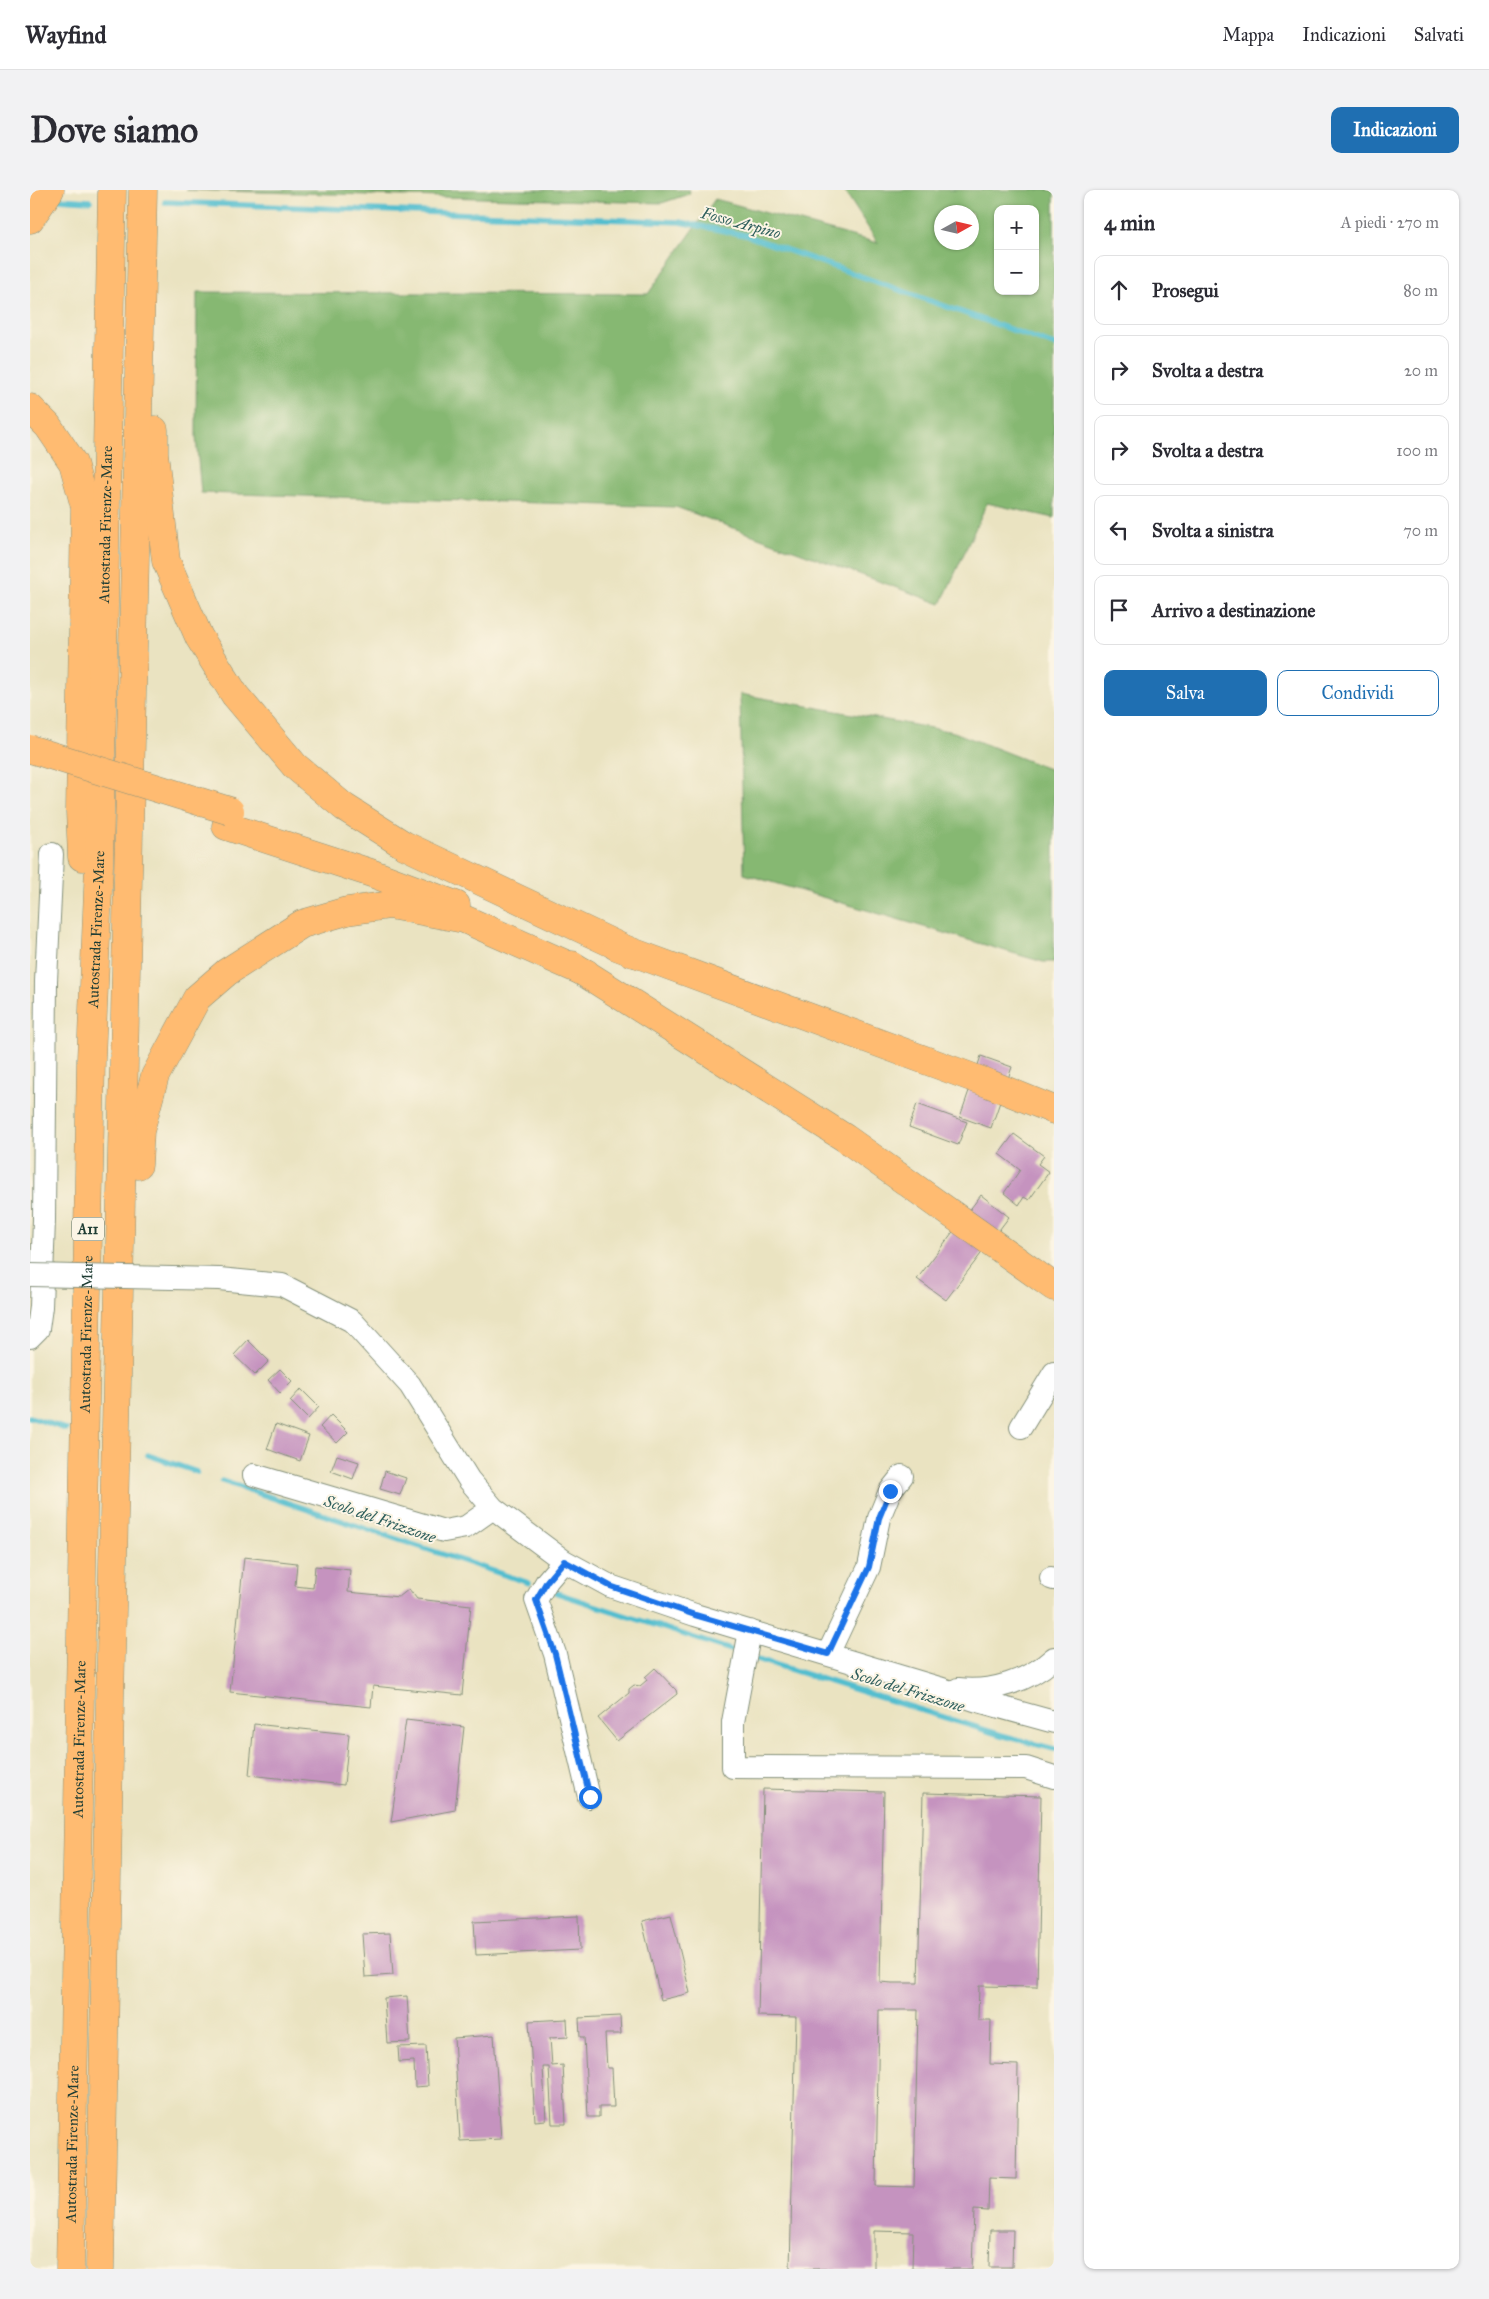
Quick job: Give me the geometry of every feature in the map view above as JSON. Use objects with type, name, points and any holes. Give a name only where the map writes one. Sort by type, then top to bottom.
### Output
[{"type":"highway","points":[[30,219],[50,190]]},
{"type":"highway","name":"Autostrada Firenze-Mare","points":[[70,2269],[91,1059],[99,865],[112,190]]},
{"type":"highway","name":"Autostrada Firenze-Mare","points":[[100,2269],[142,190]]},
{"type":"highway","points":[[150,190],[154,454],[166,561],[199,637],[235,695],[295,766],[344,807],[404,845],[633,953]]},
{"type":"highway","points":[[30,408],[48,426],[73,463],[85,508],[80,811],[91,1059]]},
{"type":"highway","points":[[30,749],[228,819],[371,872],[495,921],[586,973],[844,1138],[1054,1287]]},
{"type":"highway","points":[[30,765],[228,819],[478,892],[633,953],[990,1084],[1054,1110]]},
{"type":"highway","points":[[110,1701],[133,1394],[135,1227],[140,1131],[155,1076],[197,998],[227,972],[302,924],[347,911],[390,905],[464,919],[586,973]]},
{"type":"street","points":[[30,1337],[38,1329],[41,1308],[44,1220],[46,981],[52,854]]},
{"type":"street","points":[[30,1275],[219,1279],[282,1285],[352,1321],[410,1386],[469,1480],[493,1508],[564,1561],[610,1586],[750,1631],[939,1688],[978,1702],[1054,1722]]},
{"type":"street","points":[[1020,1427],[1054,1374]]},
{"type":"street","points":[[254,1475],[444,1531],[466,1527],[493,1508]]},
{"type":"street","points":[[828,1654],[869,1567],[882,1509],[890,1491],[902,1476]]},
{"type":"street","points":[[564,1561],[547,1581],[536,1600],[555,1654],[590,1797]]},
{"type":"street","points":[[750,1631],[733,1722],[732,1767],[1026,1768],[1054,1777]]},
{"type":"street","points":[[939,1688],[966,1690],[999,1686],[1028,1676],[1054,1658]]},
{"type":"green space","points":[[186,190],[690,190],[689,194],[662,203]]},
{"type":"green space","points":[[844,190],[1054,190],[1054,518],[987,503],[941,604],[676,507],[201,493],[196,437],[197,292],[648,294],[715,199],[878,243]]},
{"type":"green space","points":[[740,694],[954,732],[1054,771],[1054,962],[1043,962],[744,874]]},
{"type":"building","points":[[981,1056],[1012,1067],[991,1128],[960,1117]]},
{"type":"building","points":[[917,1104],[967,1122],[958,1145],[909,1127]]},
{"type":"building","points":[[1014,1134],[1044,1156],[1038,1164],[1049,1172],[1029,1200],[1024,1197],[1019,1205],[1004,1193],[1020,1170],[999,1154]]},
{"type":"building","points":[[981,1195],[1009,1217],[946,1300],[917,1279]]},
{"type":"building","points":[[248,1340],[269,1361],[255,1375],[234,1355]]},
{"type":"building","points":[[280,1369],[292,1381],[280,1393],[268,1380]]},
{"type":"building","points":[[301,1389],[319,1407],[308,1419],[290,1401]]},
{"type":"building","points":[[331,1415],[348,1432],[337,1443],[320,1427]]},
{"type":"building","points":[[276,1424],[309,1436],[300,1461],[267,1449]]},
{"type":"building","points":[[337,1455],[359,1462],[353,1479],[331,1471]]},
{"type":"building","points":[[385,1471],[406,1478],[400,1495],[380,1489]]},
{"type":"building","points":[[244,1557],[297,1563],[295,1586],[313,1588],[315,1566],[350,1570],[348,1592],[399,1597],[409,1589],[417,1599],[471,1605],[462,1695],[373,1686],[371,1707],[230,1692]]},
{"type":"building","points":[[655,1668],[676,1690],[677,1694],[617,1741],[598,1718],[629,1693],[629,1689],[634,1685],[640,1686],[647,1680],[645,1677]]},
{"type":"building","points":[[406,1720],[464,1727],[455,1810],[391,1822]]},
{"type":"building","points":[[254,1724],[349,1734],[344,1785],[249,1775]]},
{"type":"building","points":[[763,1789],[884,1792],[880,1982],[892,1983],[918,1983],[923,1793],[1041,1796],[1037,1987],[979,1986],[978,2020],[991,2020],[990,2064],[1018,2065],[1016,2179],[989,2178],[988,2211],[974,2210],[972,2269],[912,2269],[913,2232],[874,2231],[874,2269],[790,2269],[796,2017],[758,2016]],"holes":[[[879,2010],[918,2010],[914,2187],[876,2186]]]},
{"type":"building","points":[[671,1914],[690,1993],[661,2000],[642,1921]]},
{"type":"building","points":[[579,1916],[580,1950],[476,1955],[474,1921]]},
{"type":"building","points":[[390,1933],[393,1975],[365,1977],[362,1934]]},
{"type":"building","points":[[407,1996],[410,2042],[387,2043],[384,1998]]},
{"type":"building","points":[[620,2016],[621,2034],[605,2034],[607,2068],[612,2068],[614,2107],[599,2107],[599,2117],[588,2117],[584,2037],[580,2037],[579,2018]]},
{"type":"building","points":[[567,2019],[568,2037],[550,2038],[552,2066],[563,2065],[566,2124],[552,2124],[549,2067],[543,2067],[546,2120],[535,2121],[529,2021]]},
{"type":"building","points":[[494,2035],[501,2139],[460,2141],[454,2038]]},
{"type":"building","points":[[426,2046],[428,2086],[415,2087],[414,2061],[399,2062],[398,2047]]},
{"type":"building","points":[[990,2230],[1013,2230],[1012,2267],[989,2267]]},
{"type":"waterway","name":"Fosso Arpino","points":[[58,199],[90,201]]},
{"type":"waterway","name":"Fosso Arpino","points":[[165,202],[680,222],[745,235],[1054,345]]},
{"type":"waterway","name":"Scolo del Frizzone","points":[[30,1417],[66,1429]]},
{"type":"waterway","points":[[148,1455],[197,1472]]},
{"type":"waterway","name":"Scolo del Frizzone","points":[[222,1481],[529,1583]]},
{"type":"waterway","name":"Scolo del Frizzone","points":[[557,1593],[731,1650]]},
{"type":"waterway","name":"Scolo del Frizzone","points":[[754,1658],[1001,1735],[1054,1749]]},
{"type":"route","points":[[590,1797],[555,1654],[536,1600],[547,1581],[564,1561],[610,1586],[695,1615],[828,1654],[869,1567],[879,1518],[890,1491]]}]
